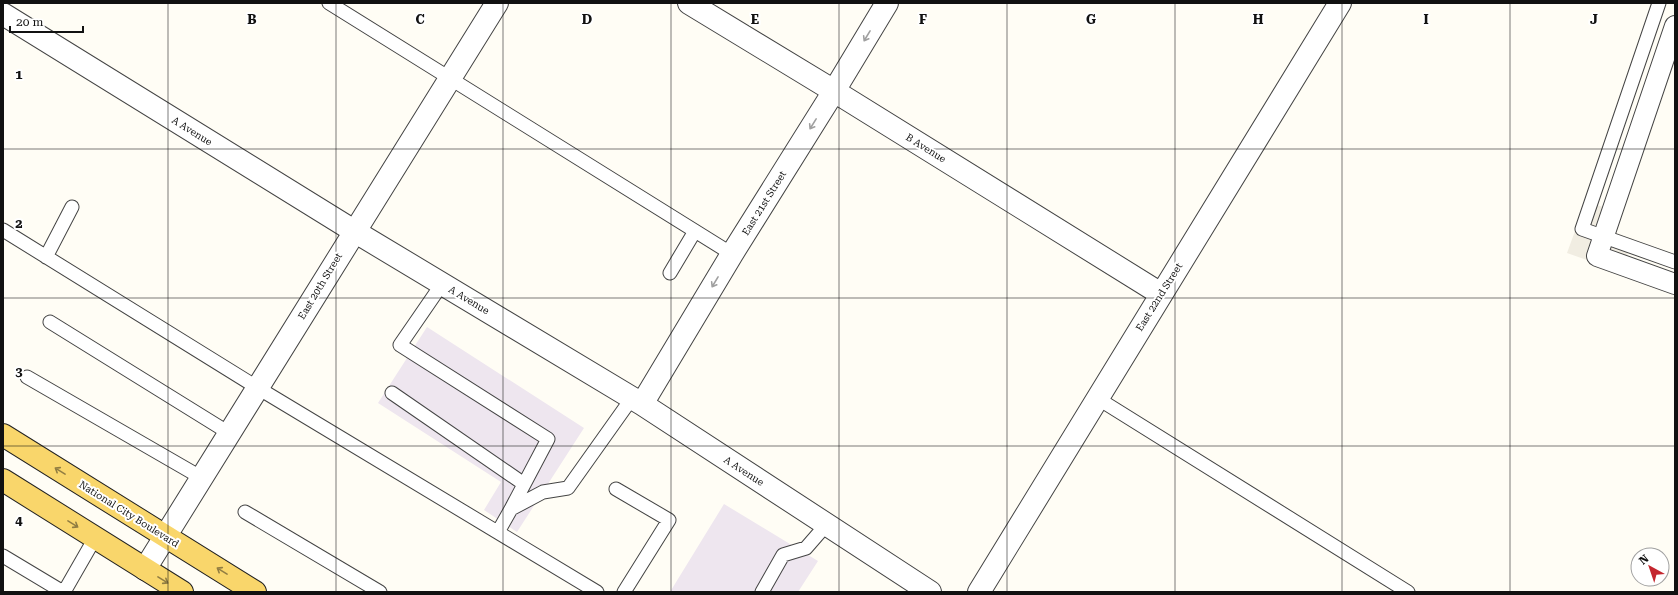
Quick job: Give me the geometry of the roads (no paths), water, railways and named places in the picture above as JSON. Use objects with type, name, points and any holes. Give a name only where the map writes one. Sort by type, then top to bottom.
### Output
[{"type":"main road","name":"National City Boulevard","points":[[3,435],[255,592]]},
{"type":"main road","points":[[3,480],[182,592]]},
{"type":"street","name":"East 20th Street","points":[[144,569],[497,3]]},
{"type":"street","name":"B Avenue","points":[[689,3],[1161,294]]},
{"type":"street","name":"East 21st Street","points":[[637,401],[732,254],[887,3]]},
{"type":"street","name":"East 22nd Street","points":[[979,592],[1340,3]]},
{"type":"street","name":"A Avenue","points":[[3,14],[354,231],[637,401],[930,592]]},
{"type":"street","points":[[1675,26],[1596,256],[1675,284]]},
{"type":"lane","points":[[329,3],[732,254]]},
{"type":"lane","points":[[1659,3],[1582,229],[1675,262]]},
{"type":"lane","points":[[46,257],[72,207]]},
{"type":"lane","points":[[3,230],[258,388],[597,592]]},
{"type":"lane","points":[[670,273],[695,232]]},
{"type":"lane","points":[[442,284],[400,345],[548,439],[498,532]]},
{"type":"lane","points":[[50,322],[229,433]]},
{"type":"lane","points":[[27,378],[202,478]]},
{"type":"lane","points":[[392,393],[524,484]]},
{"type":"lane","points":[[1097,398],[1408,592]]},
{"type":"lane","points":[[511,509],[543,492],[568,488],[637,401]]},
{"type":"lane","points":[[616,489],[669,520],[624,592]]},
{"type":"lane","points":[[245,512],[380,592]]},
{"type":"lane","points":[[762,592],[783,555],[806,548],[826,525]]},
{"type":"lane","points":[[3,556],[64,592],[95,538]]}]
